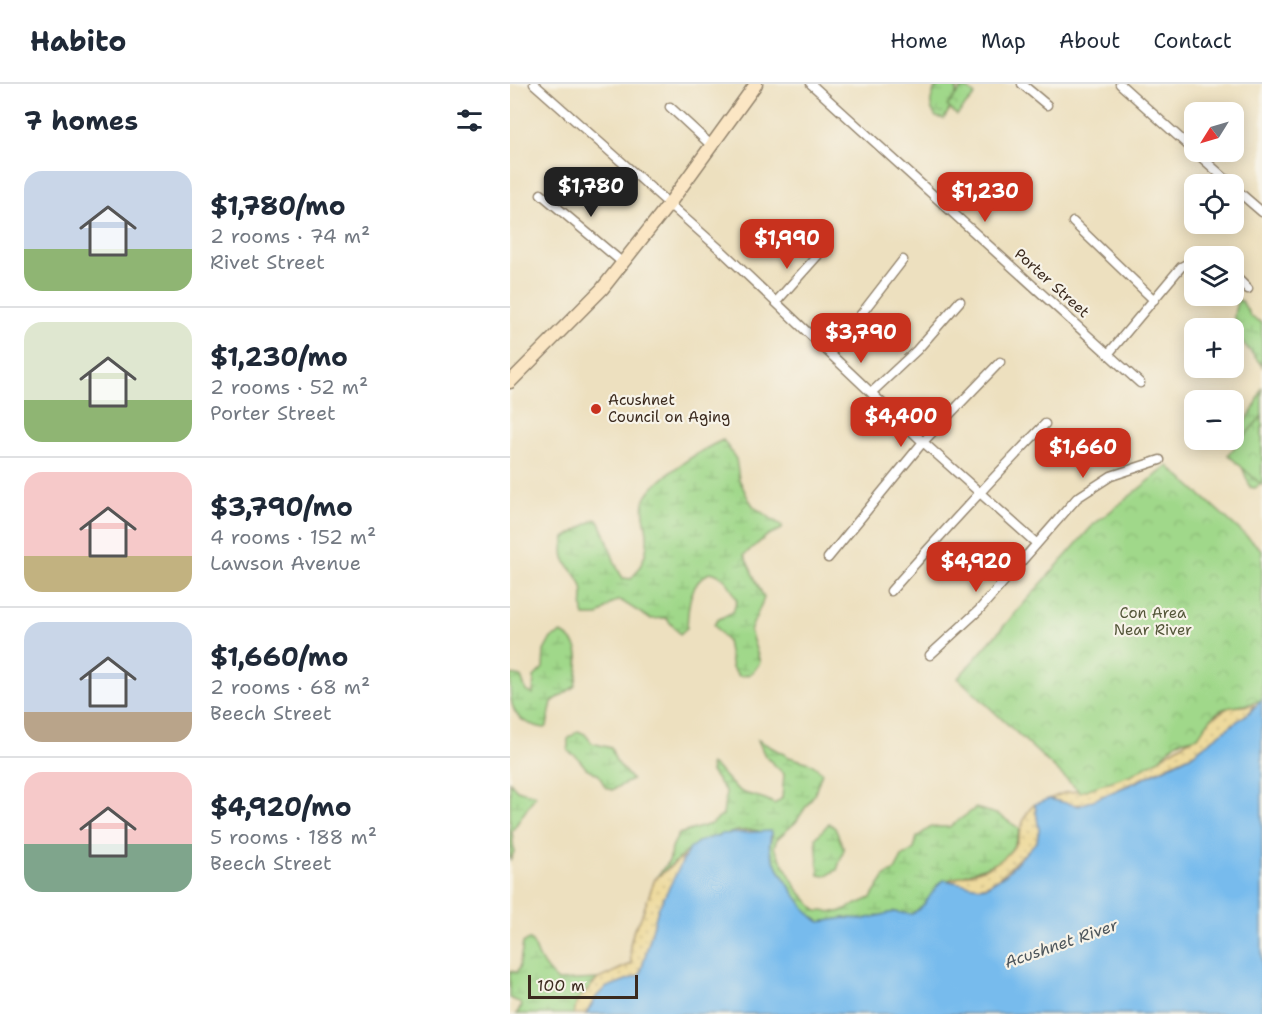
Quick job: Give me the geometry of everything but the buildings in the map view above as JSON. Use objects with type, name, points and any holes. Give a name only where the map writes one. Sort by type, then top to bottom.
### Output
[{"type":"main road","points":[[510,382],[580,314],[623,263],[756,84]]},
{"type":"street","points":[[534,84],[669,204],[923,442],[1036,543]]},
{"type":"street","name":"Porter Street","points":[[811,84],[1140,383]]},
{"type":"street","points":[[1022,84],[1047,105]]},
{"type":"street","points":[[1120,84],[1219,174]]},
{"type":"street","points":[[670,107],[712,146]]},
{"type":"street","points":[[541,194],[623,263]]},
{"type":"street","points":[[1244,196],[1262,212]]},
{"type":"street","points":[[1073,222],[1154,300]]},
{"type":"street","points":[[776,302],[818,255]]},
{"type":"street","points":[[828,351],[855,322],[903,260]]},
{"type":"street","points":[[1109,353],[1184,265]]},
{"type":"street","points":[[1244,285],[1248,289]]},
{"type":"street","points":[[872,392],[917,350],[960,301]]},
{"type":"street","points":[[828,558],[923,442],[1000,362]]},
{"type":"street","points":[[891,591],[1045,424]]},
{"type":"street","points":[[930,655],[979,610],[1077,498],[1111,476],[1160,459]]},
{"type":"green space","points":[[937,84],[963,84],[957,88],[955,100],[944,119],[936,117],[931,105]]},
{"type":"green space","points":[[964,86],[975,95],[957,115],[947,106]]},
{"type":"green space","points":[[1244,305],[1251,317],[1262,323],[1262,366],[1244,343],[1244,318],[1234,318],[1236,306]]},
{"type":"green space","points":[[1262,387],[1262,483],[1255,488],[1250,487],[1239,459],[1247,442],[1244,435],[1244,424],[1256,404]]},
{"type":"green space","points":[[1262,416],[1262,485],[1228,455],[1232,450],[1244,450],[1244,437]]},
{"type":"green space","points":[[723,440],[736,459],[739,479],[754,507],[782,526],[782,529],[768,535],[744,555],[764,598],[750,631],[760,662],[752,673],[743,676],[739,676],[732,668],[727,641],[714,625],[717,620],[733,612],[737,601],[731,587],[721,576],[711,572],[698,582],[689,603],[687,628],[680,634],[666,618],[650,619],[620,600],[612,603],[598,616],[584,616],[582,587],[563,555],[565,538],[595,519],[599,521],[619,572],[623,578],[631,579],[643,561],[646,548],[647,534],[643,509],[648,495],[655,485],[678,467]]},
{"type":"green space","name":"Con Area Near River","points":[[1168,466],[1262,550],[1262,700],[1220,711],[1214,715],[1198,737],[1177,742],[1158,760],[1132,774],[1080,792],[958,678],[1093,525]]},
{"type":"green space","points":[[561,633],[568,637],[577,649],[575,686],[552,702],[547,726],[544,728],[524,721],[514,710],[510,674],[521,677],[526,691],[533,694],[534,677],[543,668],[544,651],[551,638]]},
{"type":"green space","points":[[578,731],[585,734],[592,743],[611,748],[616,761],[632,780],[612,790],[605,787],[599,775],[586,768],[577,757],[568,751],[568,739]]},
{"type":"green space","points":[[758,740],[789,757],[810,763],[822,772],[815,793],[796,822],[777,839],[774,847],[798,890],[817,911],[839,912],[871,898],[885,876],[895,870],[902,857],[914,849],[917,837],[931,827],[949,827],[976,808],[999,815],[1020,829],[1017,839],[1007,855],[999,862],[937,885],[929,901],[912,914],[894,912],[865,919],[845,918],[820,922],[805,911],[777,867],[769,849],[772,835],[754,830],[737,831],[698,842],[655,879],[669,861],[673,845],[679,834],[711,824],[723,815],[726,792],[711,772],[710,764],[742,792],[766,799],[774,804],[782,798],[784,774],[765,756]]},
{"type":"green space","points":[[510,782],[517,790],[536,795],[512,831],[514,852],[510,861]]},
{"type":"green space","points":[[829,823],[835,828],[844,849],[837,870],[825,876],[819,875],[816,838]]},
{"type":"green space","points":[[529,939],[545,967],[558,981],[598,979],[577,1001],[574,1014],[516,1014],[522,1006],[510,998],[510,971],[516,972],[519,969],[523,943]]},
{"type":"sand","points":[[1254,705],[1251,711],[1190,756],[1087,804],[1068,805],[1049,799],[1064,793],[1084,790],[1155,761],[1196,736],[1207,721],[1229,707]]},
{"type":"sand","points":[[1035,804],[1039,828],[1037,841],[1001,876],[987,885],[980,886],[949,880],[988,867],[1005,857],[1012,850],[1025,817]]},
{"type":"sand","points":[[683,857],[680,870],[658,910],[640,975],[616,984],[597,996],[586,1014],[574,1014],[577,1001],[598,979],[631,964],[630,945],[634,929],[640,920],[655,879]]},
{"type":"water","name":"Acushnet River","points":[[1262,699],[1262,1014],[586,1014],[605,988],[640,975],[658,909],[689,849],[698,842],[722,834],[771,831],[772,857],[799,901],[820,922],[845,918],[865,919],[894,912],[912,914],[923,906],[936,887],[944,880],[979,887],[987,886],[1006,874],[1037,841],[1039,830],[1035,804],[1049,799],[1079,806],[1136,782],[1190,756],[1251,711]]},
{"type":"place","name":"Acushnet Council on Aging","points":[[596,409]]}]
